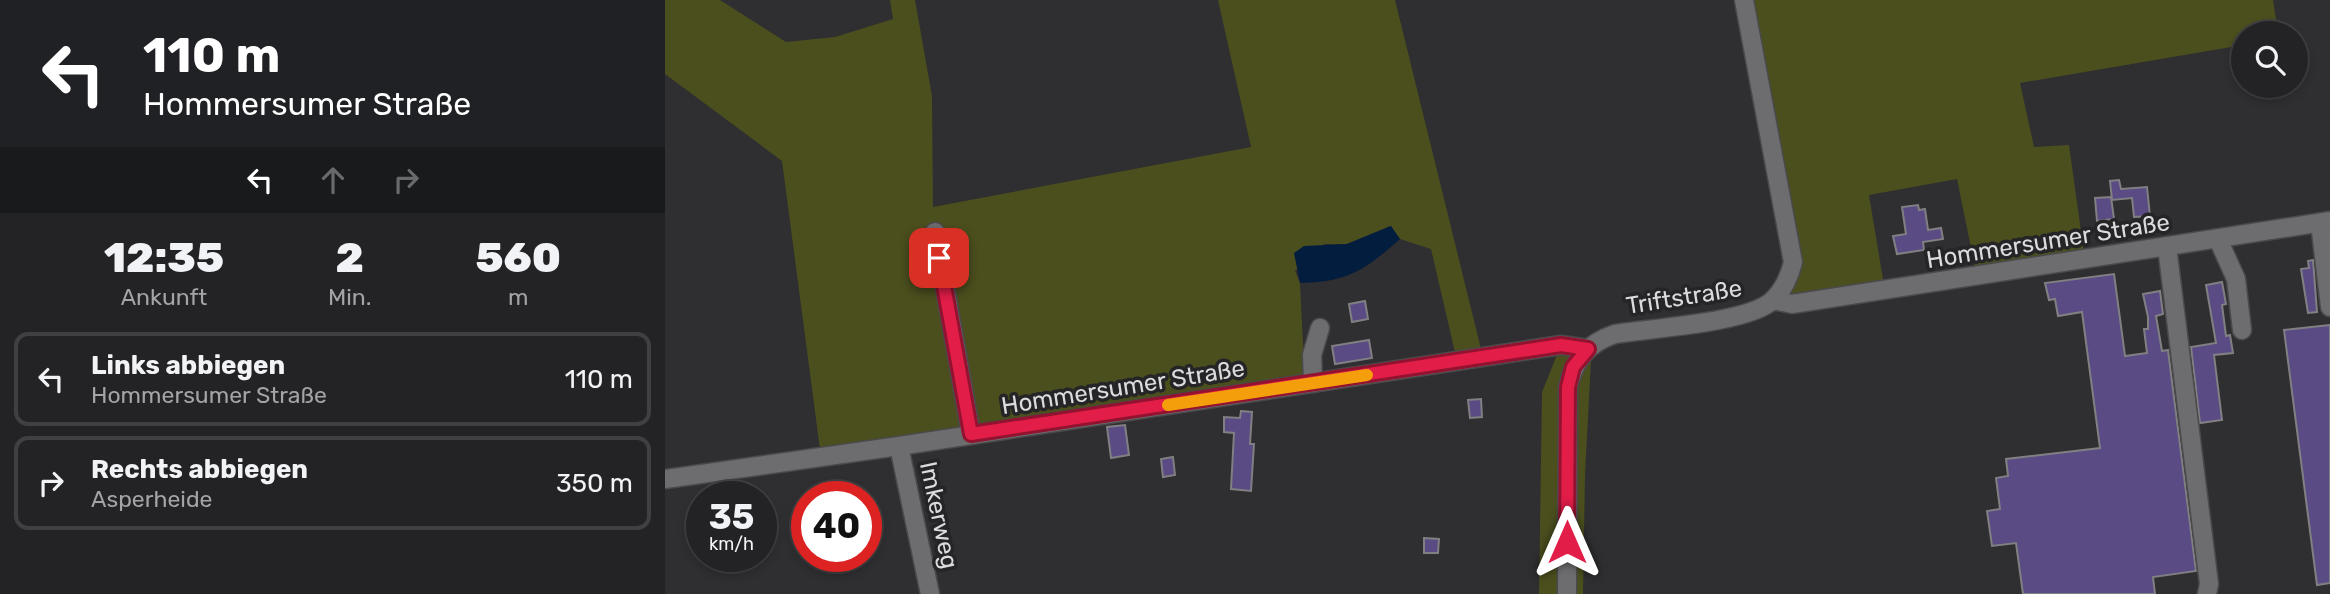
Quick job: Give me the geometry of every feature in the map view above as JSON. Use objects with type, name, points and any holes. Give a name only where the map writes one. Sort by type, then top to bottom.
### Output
[{"type":"street","name":"Triftstraße","points":[[1588,349],[1615,334],[1745,315],[1773,300],[1790,274],[1793,262],[1744,0]]},
{"type":"street","name":"Hommersumer Straße","points":[[1773,300],[1792,304],[2325,222]]},
{"type":"street","points":[[2325,222],[2330,307]]},
{"type":"street","points":[[935,232],[971,434]]},
{"type":"street","points":[[2218,239],[2236,279],[2242,330]]},
{"type":"street","points":[[2168,247],[2209,584],[2207,594]]},
{"type":"street","points":[[1313,383],[1311,355],[1320,328]]},
{"type":"street","name":"Hommersumer Straße","points":[[665,479],[1561,345],[1588,349]]},
{"type":"street","points":[[1567,594],[1568,387],[1573,367],[1588,349]]},
{"type":"street","name":"Imkerweg","points":[[899,446],[930,594]]},
{"type":"green space","points":[[665,0],[720,0],[786,42],[835,37],[893,19],[890,0],[915,0],[932,96],[933,207],[1251,147],[1218,0],[1395,0],[1483,357],[1457,361],[1431,249],[1400,239],[1390,226],[1347,244],[1324,244],[1295,271],[1300,283],[1305,384],[821,457],[782,161],[665,74]]},
{"type":"green space","points":[[1744,0],[2273,0],[2276,21],[2231,21],[2231,47],[2020,83],[2034,147],[2069,145],[2085,260],[1977,277],[1957,179],[1869,195],[1885,291],[1773,300],[1790,274]]},
{"type":"green space","points":[[1561,345],[1588,349],[1591,360],[1583,594],[1539,594],[1542,392]]},
{"type":"water","points":[[1391,226],[1400,239],[1366,266],[1344,277],[1300,283],[1294,253],[1304,246],[1347,244]]},
{"type":"building","points":[[2119,180],[2121,189],[2147,187],[2150,216],[2134,217],[2132,198],[2112,200],[2110,181]]},
{"type":"building","points":[[2111,197],[2114,219],[2097,221],[2095,198]]},
{"type":"building","points":[[1918,205],[1919,210],[1925,209],[1928,230],[1941,228],[1943,239],[1923,242],[1924,250],[1897,254],[1893,236],[1906,234],[1902,207]]},
{"type":"building","points":[[2313,260],[2317,312],[2308,313],[2301,269],[2309,268],[2308,261]]},
{"type":"building","points":[[2114,274],[2125,356],[2147,353],[2144,329],[2148,329],[2148,317],[2143,294],[2160,291],[2163,314],[2156,316],[2162,351],[2168,350],[2196,571],[2153,577],[2155,594],[2023,594],[2016,543],[1992,546],[1987,511],[2000,509],[1996,478],[2008,476],[2006,459],[2100,448],[2082,312],[2058,316],[2055,299],[2049,300],[2045,283]]},
{"type":"building","points":[[2222,282],[2226,304],[2222,305],[2226,336],[2230,335],[2233,353],[2214,355],[2222,420],[2200,423],[2191,347],[2216,343],[2206,285]]},
{"type":"building","points":[[1365,301],[1368,319],[1352,322],[1349,304]]},
{"type":"building","points":[[2330,325],[2330,583],[2317,585],[2284,330]]},
{"type":"building","points":[[1369,340],[1372,358],[1335,364],[1332,346]]},
{"type":"building","points":[[1481,399],[1482,417],[1470,418],[1468,400]]},
{"type":"building","points":[[1241,411],[1252,412],[1250,444],[1254,444],[1251,491],[1231,489],[1234,433],[1224,432],[1224,417],[1240,418]]},
{"type":"building","points":[[1125,425],[1129,455],[1111,458],[1107,427]]},
{"type":"building","points":[[1173,457],[1175,475],[1163,477],[1161,459]]},
{"type":"building","points":[[1424,538],[1439,539],[1438,553],[1424,553]]},
{"type":"slow traffic","points":[[1168,405],[1367,375]]},
{"type":"route","points":[[939,258],[971,434],[1561,345],[1588,349],[1573,367],[1568,387],[1567,542]]}]
